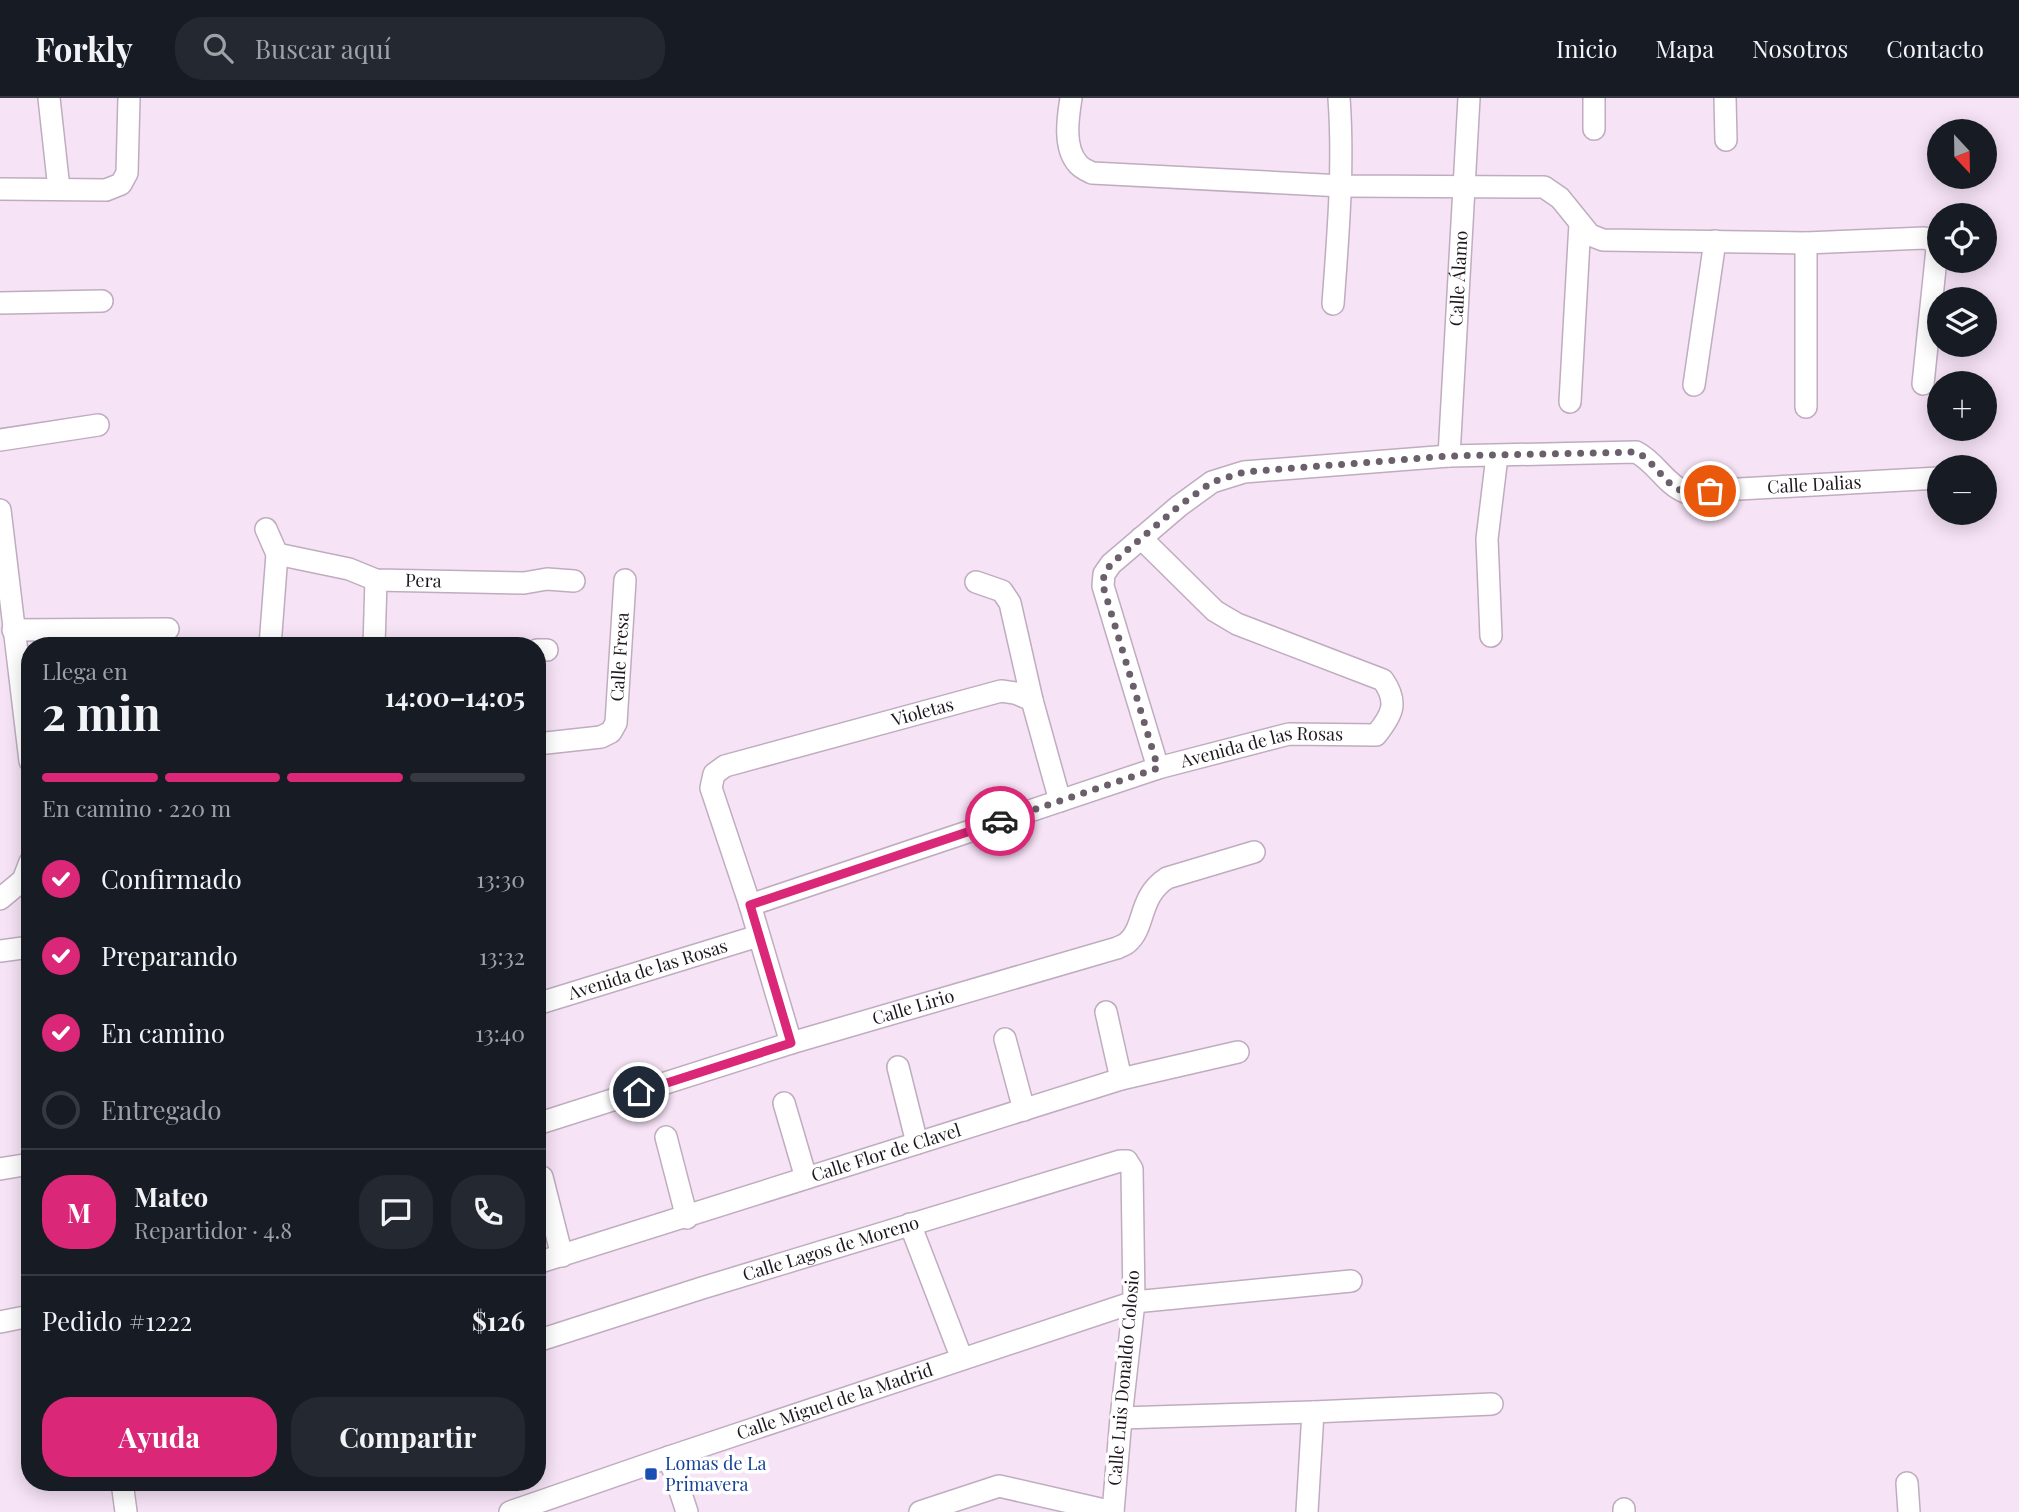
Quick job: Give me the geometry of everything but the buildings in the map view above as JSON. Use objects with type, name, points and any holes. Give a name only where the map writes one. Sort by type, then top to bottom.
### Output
[{"type":"street","points":[[48,98],[59,190]]},
{"type":"street","points":[[0,189],[106,190],[121,184],[127,173],[129,98]]},
{"type":"street","points":[[1071,98],[1068,114],[1069,147],[1077,164],[1092,173],[1342,186],[1544,187],[1560,198],[1590,235],[1603,240],[1806,243],[1924,238],[1933,240],[1937,249],[1923,384]]},
{"type":"street","points":[[1334,304],[1342,186],[1339,98]]},
{"type":"street","name":"Calle Álamo","points":[[1449,456],[1469,98]]},
{"type":"street","points":[[1594,98],[1594,129]]},
{"type":"street","points":[[1725,98],[1726,140]]},
{"type":"street","points":[[1570,402],[1580,223]]},
{"type":"street","points":[[1695,385],[1715,241]]},
{"type":"street","points":[[1806,243],[1806,407]]},
{"type":"street","points":[[0,303],[102,301]]},
{"type":"street","points":[[0,440],[99,425]]},
{"type":"street","name":"Calle Dalias","points":[[1158,768],[1103,586],[1104,574],[1111,564],[1212,482],[1244,472],[1449,456],[1636,452],[1645,456],[1676,489],[1685,492],[1927,479]]},
{"type":"street","points":[[1491,636],[1487,539],[1497,456]]},
{"type":"street","points":[[0,510],[21,692]]},
{"type":"street","points":[[266,529],[277,554],[272,637]]},
{"type":"street","name":"Avenida de las Rosas","points":[[750,905],[1158,768],[1289,734],[1376,735],[1387,721],[1394,702],[1383,680],[1237,624],[1215,611],[1142,538]]},
{"type":"street","name":"Pera","points":[[277,554],[349,569],[376,580],[524,583],[547,579],[575,581]]},
{"type":"street","points":[[374,637],[376,580]]},
{"type":"street","name":"Calle Fresa","points":[[546,743],[601,737],[611,733],[616,723],[625,580]]},
{"type":"street","points":[[976,582],[1002,591],[1010,603],[1032,700],[1060,801]]},
{"type":"street","points":[[13,630],[168,629]]},
{"type":"street","name":"Violetas","points":[[750,905],[711,788],[714,774],[724,766],[1001,691],[1032,700]]},
{"type":"street","name":"Calle Lirio","points":[[546,1121],[791,1043],[1117,948],[1129,942],[1147,901],[1156,886],[1167,878],[1254,852]]},
{"type":"street","points":[[0,899],[21,882]]},
{"type":"street","points":[[750,905],[791,1043]]},
{"type":"street","name":"Avenida de las Rosas","points":[[546,1001],[758,936]]},
{"type":"street","points":[[0,951],[21,948]]},
{"type":"street","points":[[1106,1012],[1121,1079]]},
{"type":"street","points":[[1005,1039],[1024,1110]]},
{"type":"street","name":"Calle Flor de Clavel","points":[[546,1260],[1121,1079],[1238,1052]]},
{"type":"street","points":[[898,1067],[918,1143]]},
{"type":"street","points":[[784,1103],[806,1178]]},
{"type":"street","points":[[666,1137],[687,1217]]},
{"type":"street","name":"Calle Lagos de Moreno","points":[[546,1338],[911,1224],[1127,1161]]},
{"type":"street","name":"Calle Luis Donaldo Colosio","points":[[1114,1512],[1134,1302],[1132,1169],[1127,1161]]},
{"type":"street","points":[[0,1169],[21,1166]]},
{"type":"street","points":[[546,1193],[562,1256]]},
{"type":"street","points":[[911,1224],[962,1359]]},
{"type":"street","name":"Calle Miguel de la Madrid","points":[[509,1512],[1134,1302],[1351,1280]]},
{"type":"street","points":[[0,1322],[21,1318]]},
{"type":"street","points":[[1121,1418],[1492,1404]]},
{"type":"street","points":[[1307,1512],[1313,1412]]},
{"type":"street","points":[[669,1457],[687,1512]]},
{"type":"street","points":[[1907,1483],[1909,1512]]},
{"type":"street","points":[[920,1512],[999,1486],[1114,1512]]},
{"type":"street","points":[[123,1491],[126,1512]]},
{"type":"way so far","points":[[1000,821],[1158,768],[1103,586],[1104,574],[1126,551],[1212,482],[1244,472],[1449,456],[1636,452],[1645,456],[1676,489],[1685,492],[1710,491]]},
{"type":"place","name":"Lomas de La Primavera","points":[[651,1474]]},
{"type":"route","points":[[639,1092],[791,1043],[750,905],[1000,821]]}]
